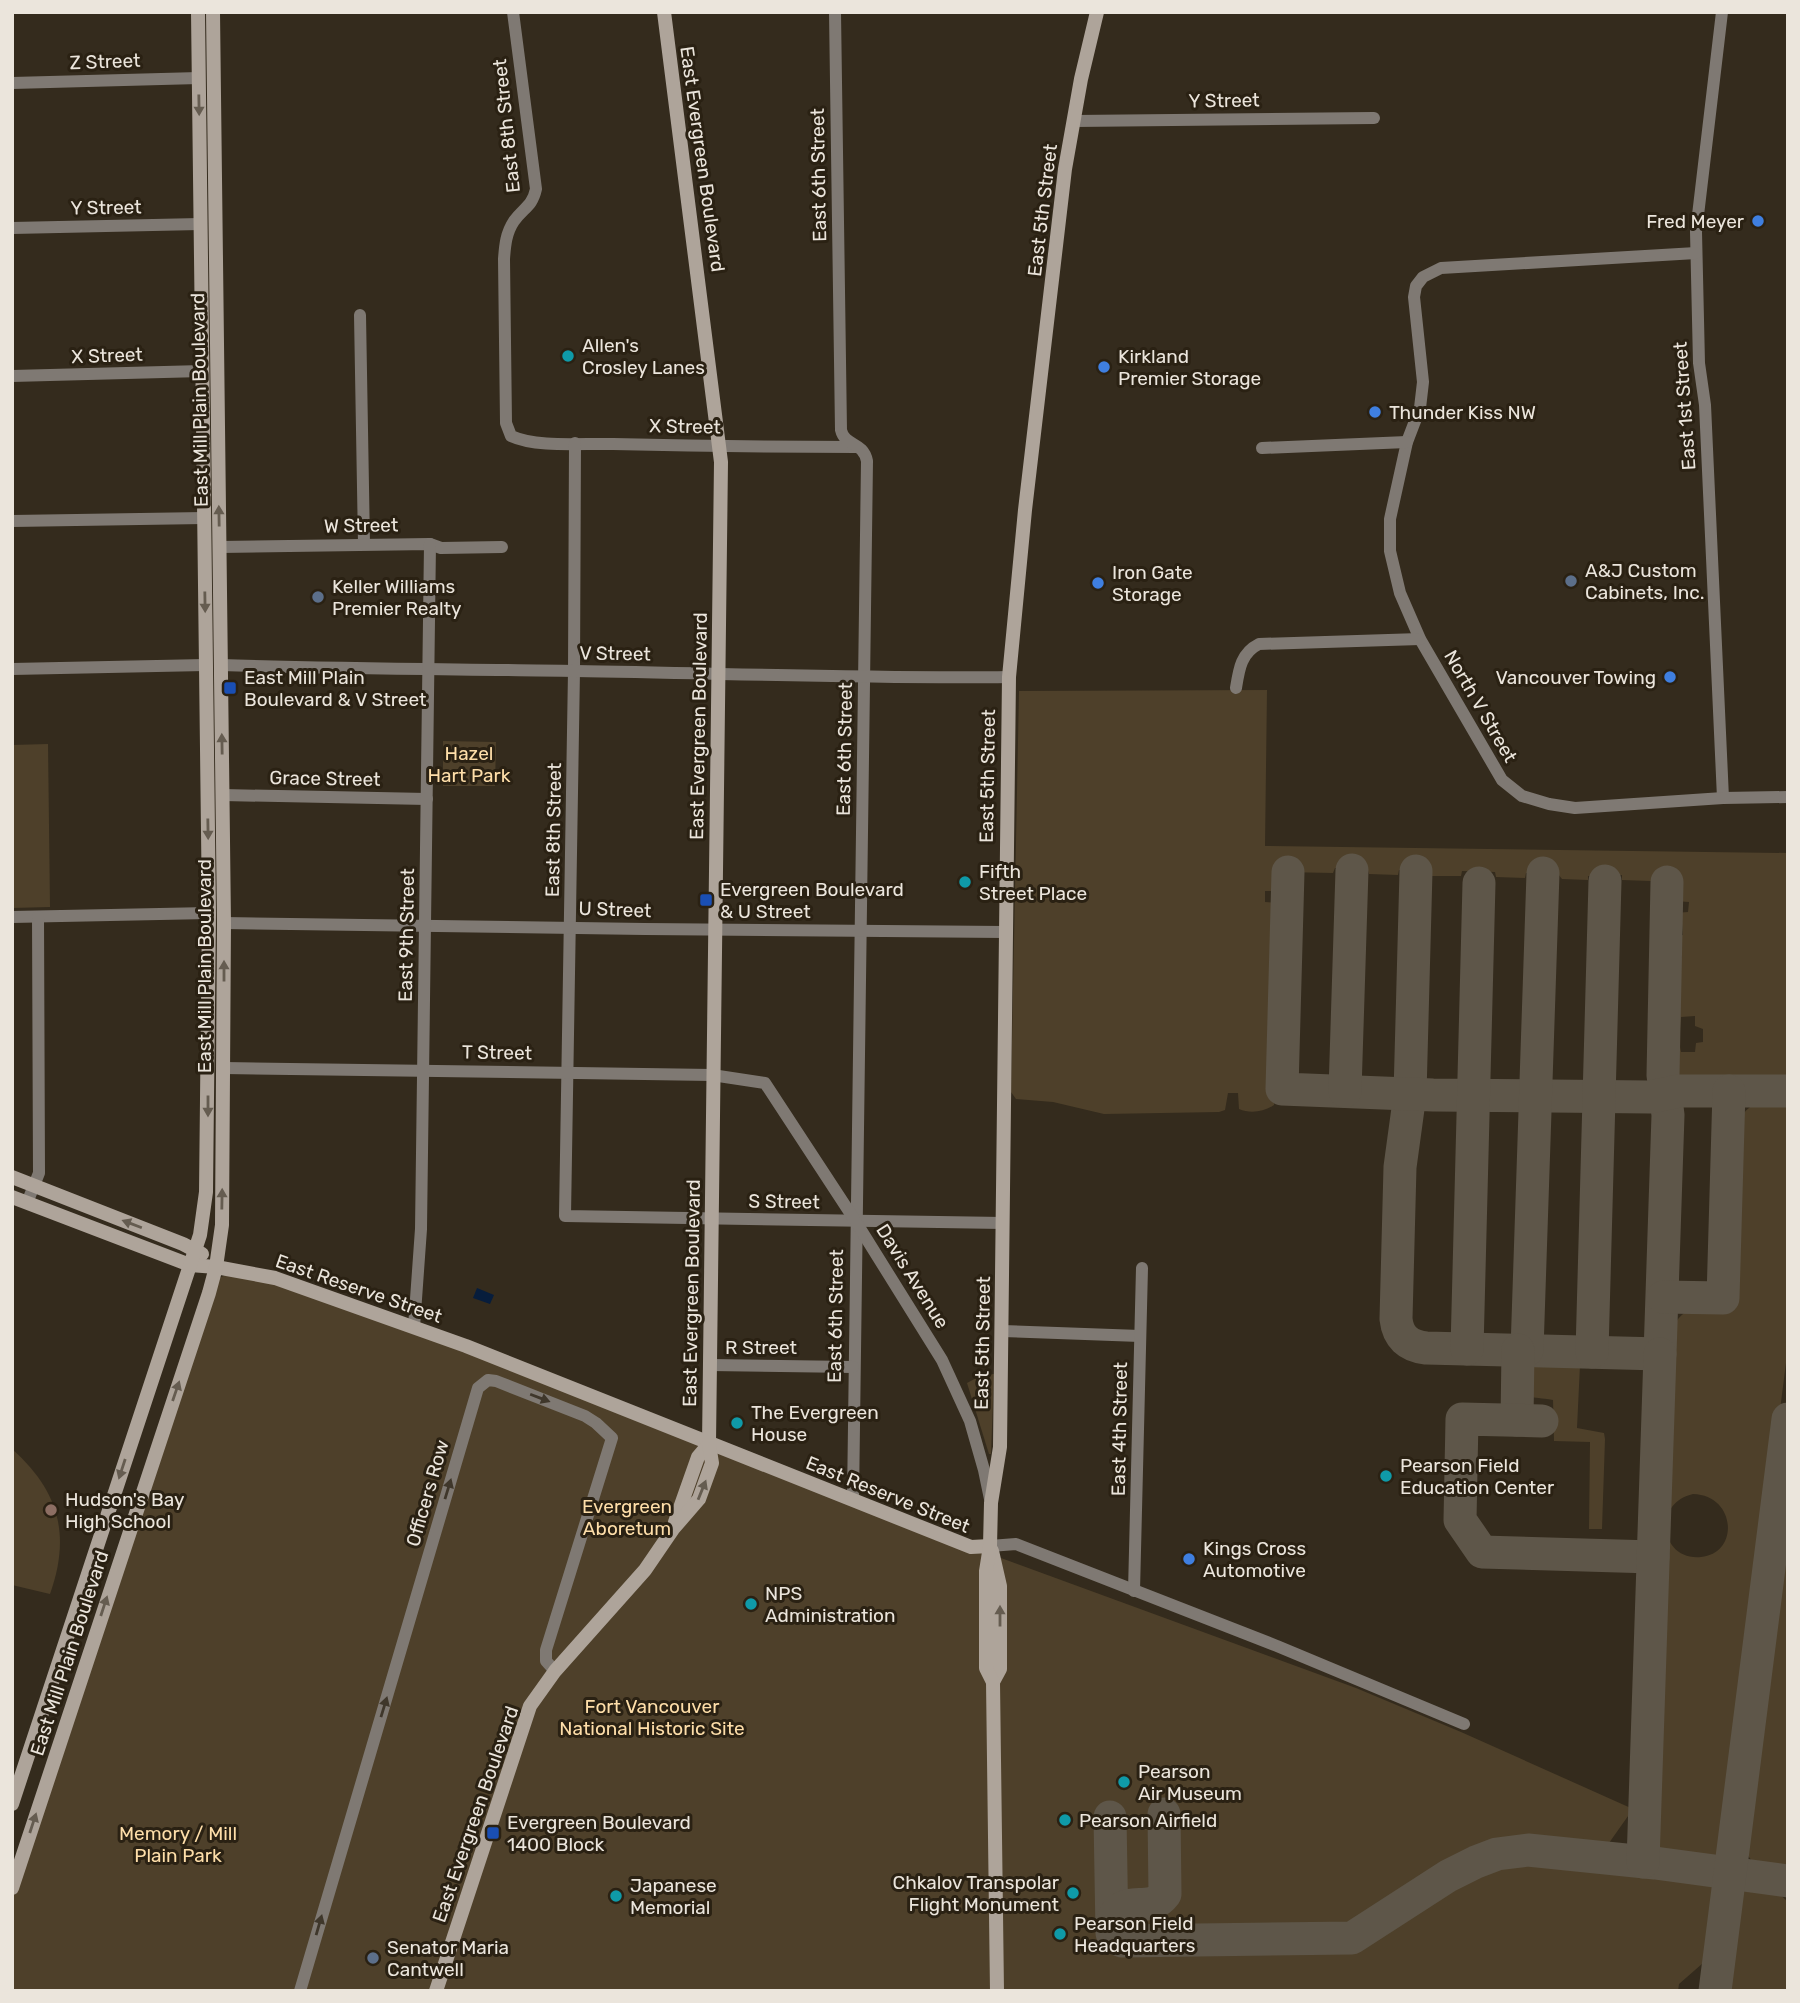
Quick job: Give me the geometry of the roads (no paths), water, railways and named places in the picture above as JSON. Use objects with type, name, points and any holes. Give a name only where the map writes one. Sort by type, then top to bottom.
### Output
[{"type":"street","name":"East Mill Plain Boulevard","points":[[12,1804],[200,1235],[206,1192],[209,913],[198,12]]},
{"type":"street","name":"East Mill Plain Boulevard","points":[[12,1888],[216,1266],[222,1225],[224,923],[213,12]]},
{"type":"street","name":"East 8th Street","points":[[511,436],[506,423],[506,238],[514,221],[533,202],[536,189],[513,12]]},
{"type":"street","name":"East Evergreen Boulevard","points":[[436,1991],[526,1715],[555,1671],[645,1570],[673,1529],[699,1499],[712,1463],[709,1444],[712,1075],[722,488],[703,308],[664,12]]},
{"type":"street","name":"East 6th Street","points":[[835,12],[841,430],[845,440],[859,447],[867,461],[853,1500]]},
{"type":"street","name":"East 5th Street","points":[[997,1991],[993,1682],[986,1668],[986,1571],[990,1546],[991,1503],[1000,1451],[1009,677],[1025,510],[1060,209],[1081,79],[1097,12]]},
{"type":"street","name":"East 1st Street","points":[[1722,12],[1696,253],[1699,363],[1704,405],[1723,798]]},
{"type":"street","name":"Z Street","points":[[12,83],[199,78]]},
{"type":"street","name":"Y Street","points":[[1074,121],[1374,118]]},
{"type":"street","name":"Y Street","points":[[12,228],[200,224]]},
{"type":"street","points":[[1420,639],[1400,593],[1390,551],[1390,519],[1407,442],[1420,408],[1423,382],[1414,297],[1416,286],[1423,276],[1441,268],[1696,253]]},
{"type":"street","points":[[360,315],[364,544]]},
{"type":"street","name":"X Street","points":[[12,376],[202,371]]},
{"type":"street","name":"X Street","points":[[511,436],[523,441],[575,443],[859,447]]},
{"type":"street","points":[[1262,448],[1407,442]]},
{"type":"street","name":"East 8th Street","points":[[565,1216],[575,671],[575,443]]},
{"type":"street","points":[[12,521],[204,517]]},
{"type":"street","name":"W Street","points":[[219,547],[364,544],[430,544],[441,548],[502,547]]},
{"type":"street","name":"East 9th Street","points":[[414,1327],[421,1229],[430,544]]},
{"type":"street","name":"North V Street","points":[[1236,688],[1243,657],[1249,649],[1259,644],[1420,639],[1502,780],[1522,796],[1575,808],[1723,798],[1788,797]]},
{"type":"street","points":[[12,669],[205,665]]},
{"type":"street","name":"V Street","points":[[221,665],[864,677],[1009,677]]},
{"type":"street","name":"Grace Street","points":[[223,795],[427,799]]},
{"type":"street","points":[[12,917],[209,913]]},
{"type":"street","points":[[27,1203],[39,1173],[38,917]]},
{"type":"street","name":"U Street","points":[[224,923],[1005,932]]},
{"type":"street","name":"T Street","points":[[223,1068],[712,1075],[751,1079],[767,1085]]},
{"type":"street","name":"Davis Avenue","points":[[767,1085],[942,1360],[970,1421],[991,1503]]},
{"type":"street","name":"East Reserve Street","points":[[12,1177],[195,1249],[216,1266]]},
{"type":"street","name":"East Reserve Street","points":[[12,1197],[190,1265],[216,1266],[275,1278],[414,1327],[971,1547],[1015,1543],[1277,1646],[1464,1724]]},
{"type":"street","name":"S Street","points":[[565,1216],[1003,1223]]},
{"type":"street","name":"East 4th Street","points":[[1134,1591],[1142,1268]]},
{"type":"street","points":[[1002,1331],[1140,1336]]},
{"type":"street","name":"R Street","points":[[710,1366],[853,1367]]},
{"type":"street","name":"Officers Row","points":[[300,1991],[478,1388],[482,1382],[488,1380],[585,1416],[612,1438],[546,1650],[546,1661],[555,1671]]},
{"type":"water","points":[[477,1288],[494,1295],[490,1304],[473,1298]]},
{"type":"place","name":"Fred Meyer","points":[[1758,221]]},
{"type":"place","name":"Allen's Crosley Lanes","points":[[568,356]]},
{"type":"place","name":"Kirkland Premier Storage","points":[[1104,367]]},
{"type":"place","name":"Thunder Kiss NW","points":[[1375,412]]},
{"type":"place","name":"A&J Custom Cabinets, Inc.","points":[[1571,581]]},
{"type":"place","name":"Iron Gate Storage","points":[[1098,583]]},
{"type":"place","name":"Keller Williams Premier Realty","points":[[318,597]]},
{"type":"place","name":"Vancouver Towing","points":[[1670,677]]},
{"type":"place","name":"East Mill Plain Boulevard & V Street","points":[[230,688]]},
{"type":"place","name":"Fifth Street Place","points":[[965,882]]},
{"type":"place","name":"Evergreen Boulevard & U Street","points":[[706,900]]},
{"type":"place","name":"The Evergreen House","points":[[737,1423]]},
{"type":"place","name":"Pearson Field Education Center","points":[[1386,1476]]},
{"type":"place","name":"Hudson's Bay High School","points":[[51,1510]]},
{"type":"place","name":"Kings Cross Automotive","points":[[1189,1559]]},
{"type":"place","name":"NPS Administration","points":[[751,1604]]},
{"type":"place","name":"Pearson Air Museum","points":[[1124,1782]]},
{"type":"place","name":"Pearson Airfield","points":[[1065,1820]]},
{"type":"place","name":"Evergreen Boulevard 1400 Block","points":[[493,1833]]},
{"type":"place","name":"Chkalov Transpolar Flight Monument","points":[[1073,1893]]},
{"type":"place","name":"Japanese Memorial","points":[[616,1896]]},
{"type":"place","name":"Pearson Field Headquarters","points":[[1060,1934]]},
{"type":"place","name":"Senator Maria Cantwell","points":[[373,1958]]},
{"type":"park label","name":"Hazel Hart Park","points":[[469,764]]},
{"type":"park label","name":"Evergreen Aboretum","points":[[627,1517]]},
{"type":"park label","name":"Fort Vancouver National Historic Site","points":[[652,1717]]},
{"type":"park label","name":"Memory / Mill Plain Park","points":[[178,1844]]}]
